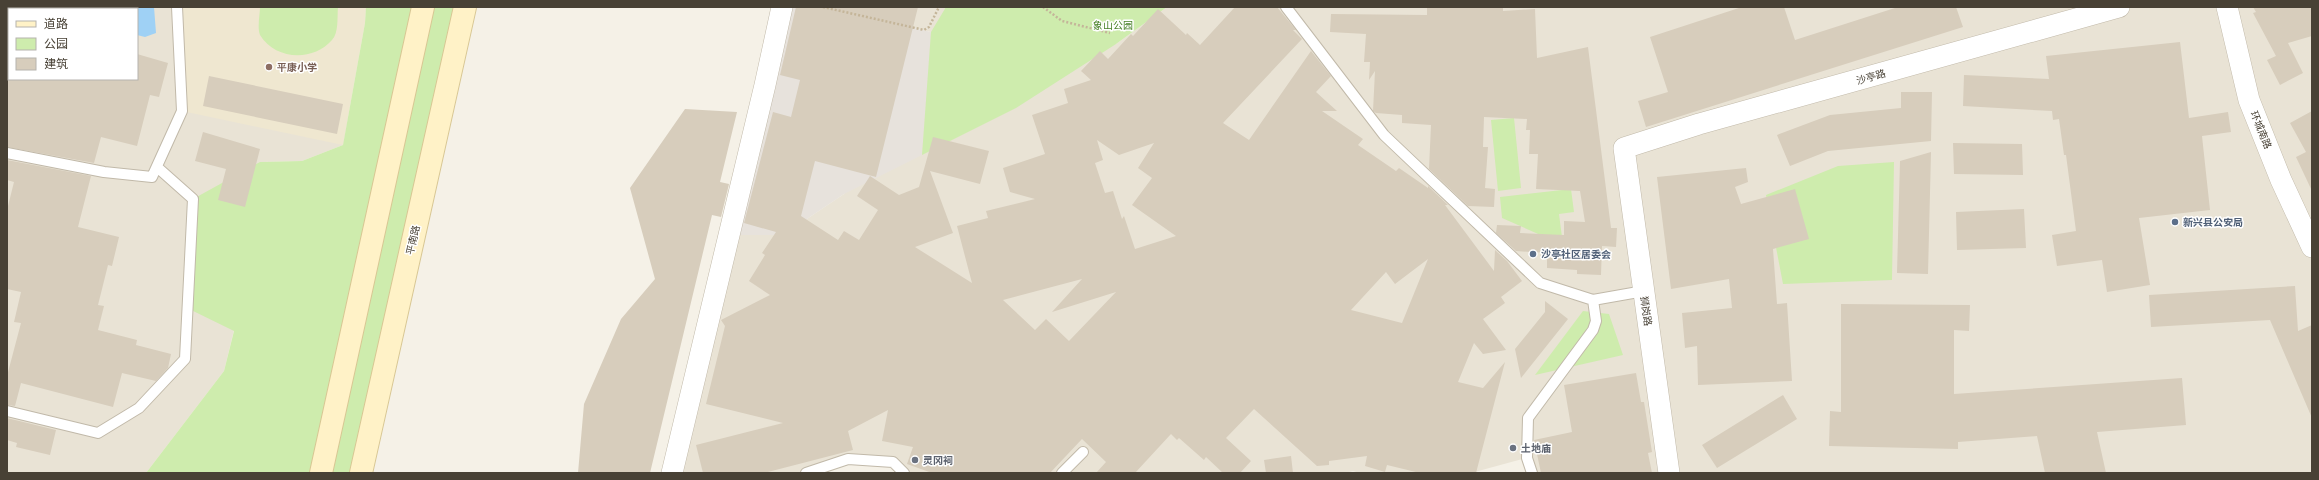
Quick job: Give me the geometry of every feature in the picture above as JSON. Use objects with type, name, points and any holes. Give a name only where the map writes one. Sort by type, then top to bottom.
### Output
[{"type":"main road","points":[[321,473],[423,7]]},
{"type":"main road","name":"平南路","points":[[361,473],[465,7]]},
{"type":"street","points":[[672,473],[765,85],[782,7]]},
{"type":"street","name":"沙亭路","points":[[1624,148],[1707,122],[2119,7]]},
{"type":"street","name":"环城南路","points":[[2227,7],[2249,100],[2281,180],[2312,246]]},
{"type":"street","name":"狮岗路","points":[[1624,148],[1669,473]]},
{"type":"lane","points":[[7,153],[104,172],[152,177],[182,111],[177,7]]},
{"type":"lane","points":[[1286,7],[1384,135],[1540,283],[1594,300],[1644,291]]},
{"type":"lane","points":[[7,411],[98,432],[139,408],[185,359],[193,199],[157,167]]},
{"type":"lane","points":[[1532,473],[1527,458],[1528,418],[1594,330],[1596,321],[1594,300]]},
{"type":"lane","points":[[1062,473],[1083,452]]},
{"type":"lane","points":[[806,473],[848,459],[893,462],[904,473]]},
{"type":"path","points":[[823,7],[924,30],[929,27],[939,7]]},
{"type":"path","points":[[1043,7],[1062,21],[1110,33]]},
{"type":"shaded area","points":[[7,7],[366,7],[343,145],[302,161],[260,162],[234,330],[224,371],[146,473],[7,473]]},
{"type":"shaded area","name":"平康小学","points":[[177,7],[366,7],[365,23],[343,145],[182,111]]},
{"type":"shaded area","points":[[782,7],[823,7],[931,32],[922,155],[844,194],[783,235],[729,235]]},
{"type":"shaded area","points":[[823,7],[1031,7],[1116,44],[1167,7],[2312,7],[2312,473],[1532,473],[1526,458],[1471,473],[1360,473],[1353,471],[1345,473],[904,473],[893,462],[848,459],[806,473],[672,473],[729,235],[783,235],[844,194],[931,32]]},
{"type":"green space","points":[[260,7],[338,7],[336,33],[332,40],[315,52],[305,55],[284,53],[267,43],[260,35]]},
{"type":"green space","points":[[366,7],[465,7],[361,473],[146,473],[224,371],[234,331],[187,308],[193,199],[260,162],[302,161],[343,145],[365,23]]},
{"type":"green space","name":"象山公园","points":[[946,7],[1167,7],[1116,44],[1016,108],[922,155],[931,32]]},
{"type":"green space","points":[[1514,118],[1521,188],[1498,191],[1491,120]]},
{"type":"green space","points":[[1894,162],[1892,280],[1783,284],[1766,195],[1838,166]]},
{"type":"green space","points":[[1571,189],[1574,212],[1559,214],[1563,245],[1502,218],[1500,197]]},
{"type":"green space","points":[[1583,311],[1609,314],[1623,355],[1535,375]]},
{"type":"water","points":[[39,7],[154,7],[156,33],[145,37],[138,35],[138,8]]},
{"type":"building","points":[[796,7],[918,7],[876,177],[815,161],[801,216],[838,240],[844,231],[859,240],[878,210],[857,196],[870,176],[899,195],[919,187],[933,137],[989,151],[980,184],[930,171],[953,233],[915,247],[972,283],[957,226],[988,218],[986,211],[1035,199],[1010,192],[1003,168],[1045,154],[1032,115],[1068,103],[1064,89],[1091,80],[1081,71],[1100,51],[1108,59],[1131,34],[1133,36],[1158,9],[1186,35],[1187,33],[1200,45],[1235,7],[1277,7],[1296,30],[1293,30],[1302,39],[1223,123],[1249,140],[1311,51],[1331,76],[1316,92],[1337,111],[1322,111],[1363,139],[1358,145],[1396,171],[1399,168],[1428,188],[1428,186],[1448,205],[1445,205],[1494,271],[1495,250],[1507,261],[1522,281],[1501,297],[1505,303],[1483,319],[1506,350],[1483,354],[1474,343],[1458,382],[1483,388],[1505,362],[1476,473],[1420,473],[1387,465],[1385,472],[1365,466],[1367,456],[1329,461],[1329,465],[1317,466],[1254,409],[1226,438],[1251,461],[1240,473],[1223,473],[1206,457],[1204,460],[1179,438],[1177,440],[1171,434],[1135,473],[1096,473],[1106,462],[1082,439],[1050,473],[932,473],[907,464],[913,447],[882,441],[888,410],[848,431],[853,450],[764,473],[703,473],[696,445],[783,423],[706,404],[725,326],[721,320],[770,295],[749,281],[765,255],[762,253],[776,232],[744,223],[773,112],[791,117],[800,80],[780,75]],"holes":[[[1097,140],[1119,155],[1154,143],[1138,168],[1152,178],[1132,205],[1176,236],[1135,249],[1124,216],[1122,219],[1113,191],[1105,193],[1095,163],[1103,160]],[[1428,259],[1402,323],[1351,310],[1386,272],[1395,284]],[[1082,279],[1052,312],[1116,292],[1069,341],[1046,319],[1035,330],[1003,300]]]},
{"type":"building","points":[[1427,7],[1503,7],[1503,11],[1535,9],[1537,58],[1588,47],[1611,228],[1617,228],[1616,247],[1602,246],[1601,275],[1577,274],[1577,270],[1547,268],[1547,253],[1516,251],[1496,233],[1497,225],[1521,226],[1520,233],[1564,235],[1564,221],[1585,222],[1580,191],[1536,189],[1538,154],[1529,154],[1530,130],[1526,130],[1527,119],[1484,117],[1483,147],[1488,147],[1485,188],[1495,189],[1494,207],[1468,206],[1429,169],[1431,125],[1402,123],[1402,115],[1376,113],[1373,111],[1375,71],[1369,80],[1370,62],[1364,62],[1366,34],[1330,32],[1331,14],[1427,15]]},
{"type":"building","points":[[1742,7],[1784,7],[1795,40],[1898,7],[1956,7],[1963,27],[1646,127],[1638,101],[1668,92],[1650,37]]},
{"type":"building","points":[[2253,7],[2312,7],[2312,36],[2288,43],[2303,73],[2280,85],[2267,60],[2276,56],[2253,13],[2256,12]]},
{"type":"building","points":[[2180,42],[2189,118],[2228,112],[2231,132],[2202,136],[2210,210],[2139,218],[2150,285],[2107,292],[2102,260],[2057,266],[2052,235],[2076,231],[2066,155],[2064,155],[2059,119],[2053,120],[2052,111],[1963,106],[1964,75],[2049,79],[2046,56]]},
{"type":"building","points":[[138,54],[168,63],[159,97],[150,95],[137,146],[101,137],[94,163],[7,147],[7,79],[138,80]]},
{"type":"building","points":[[209,76],[343,104],[337,134],[203,106]]},
{"type":"building","points":[[1901,92],[1932,92],[1931,141],[1828,151],[1790,166],[1777,135],[1830,115],[1901,108]]},
{"type":"building","points":[[685,109],[737,112],[720,182],[729,184],[721,217],[712,215],[650,473],[578,473],[584,404],[621,319],[655,279],[630,188]]},
{"type":"building","points":[[2312,111],[2312,191],[2296,157],[2306,152],[2290,123]]},
{"type":"building","points":[[203,132],[260,149],[245,207],[218,200],[226,169],[195,161]]},
{"type":"building","points":[[1953,143],[2022,144],[2023,175],[1954,174]]},
{"type":"building","points":[[1931,152],[1928,274],[1897,273],[1900,161]]},
{"type":"building","points":[[7,160],[91,176],[78,227],[119,237],[112,266],[108,265],[98,305],[104,306],[98,330],[137,340],[136,345],[171,354],[168,368],[156,381],[122,373],[113,407],[21,383],[15,406],[7,405],[7,376],[21,323],[14,322],[21,292],[7,289],[7,210],[14,182],[7,180]]},
{"type":"building","points":[[1746,168],[1748,182],[1735,187],[1741,204],[1795,189],[1809,239],[1773,249],[1777,304],[1787,303],[1792,381],[1698,385],[1697,346],[1685,348],[1682,313],[1732,308],[1729,279],[1671,289],[1657,177]]},
{"type":"building","points":[[2024,209],[2026,248],[1957,250],[1956,212]]},
{"type":"building","points":[[2295,286],[2298,331],[2312,325],[2312,418],[2270,320],[2151,327],[2149,295]]},
{"type":"building","points":[[1545,301],[1568,319],[1521,378],[1515,349],[1545,312]]},
{"type":"building","points":[[1841,304],[1970,305],[1969,331],[1954,330],[1954,394],[2182,378],[2186,425],[2097,432],[2106,473],[2045,473],[2037,436],[1958,442],[1958,449],[1829,446],[1830,411],[1841,412]]},
{"type":"building","points":[[1636,373],[1641,402],[1644,402],[1652,452],[1648,453],[1652,473],[1541,473],[1534,440],[1572,432],[1564,385]]},
{"type":"building","points":[[1783,395],[1797,419],[1717,468],[1702,445]]},
{"type":"building","points":[[7,418],[56,430],[50,455],[16,447],[17,443],[7,440]]},
{"type":"building","points":[[1291,456],[1293,473],[1266,473],[1264,460]]},
{"type":"place","name":"平康小学","points":[[269,67]]},
{"type":"place","name":"新兴县公安局","points":[[2175,222]]},
{"type":"place","name":"沙亭社区居委会","points":[[1533,254]]},
{"type":"place","name":"土地庙","points":[[1513,448]]},
{"type":"place","name":"灵冈祠","points":[[915,460]]}]
